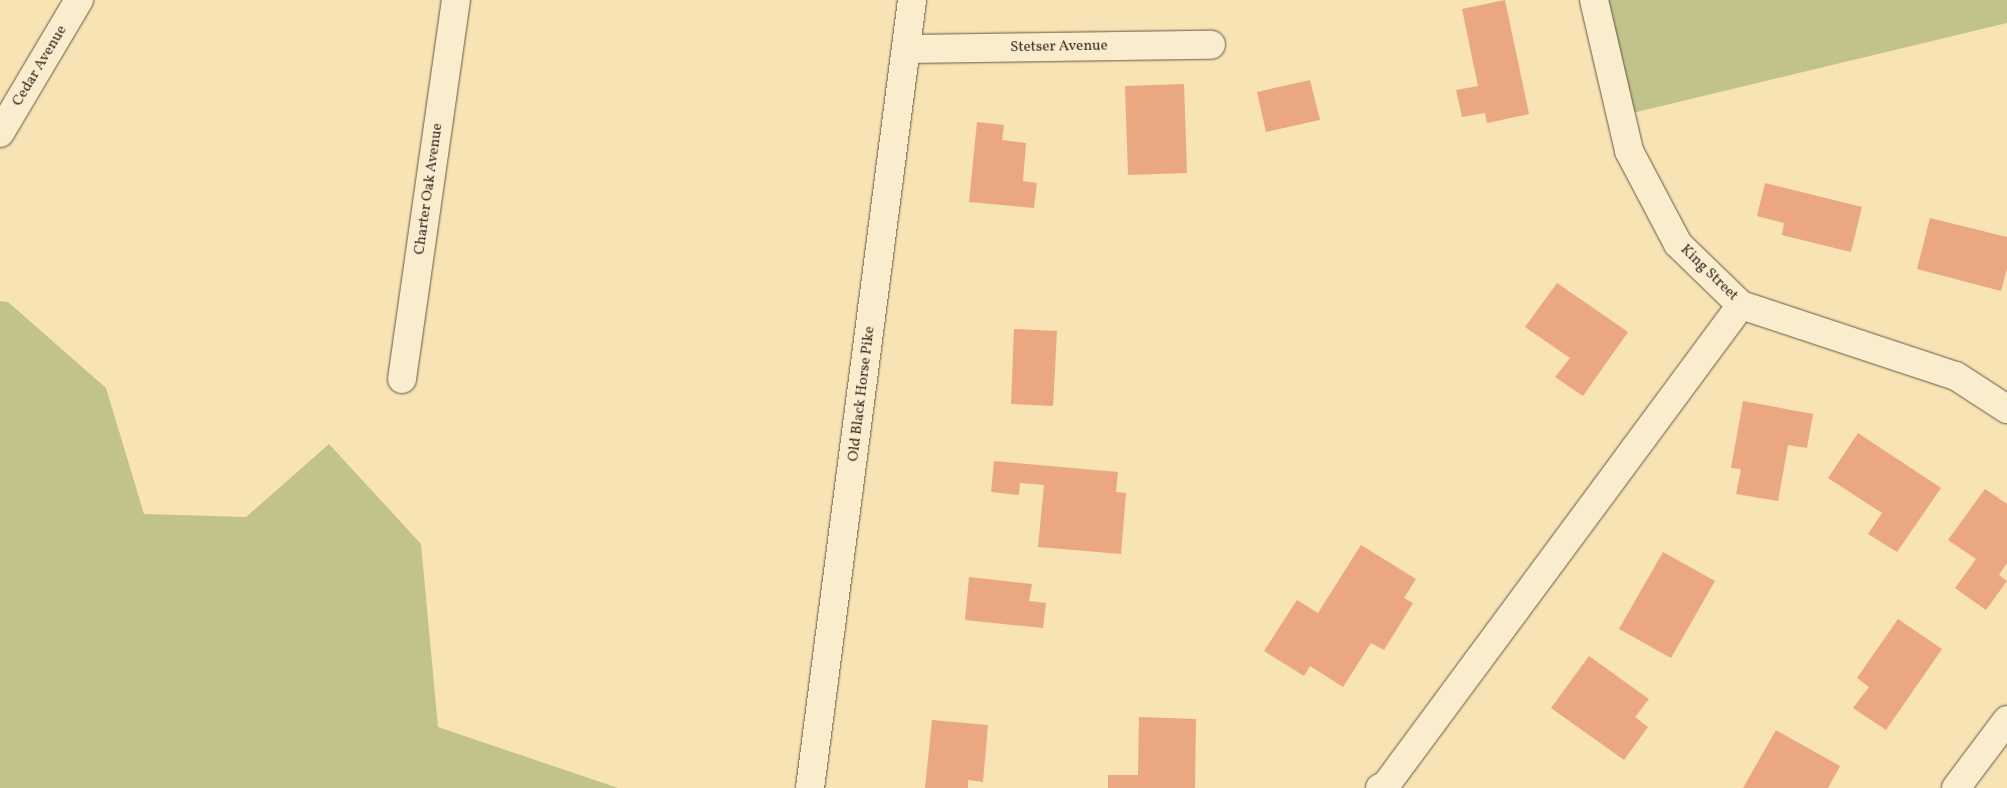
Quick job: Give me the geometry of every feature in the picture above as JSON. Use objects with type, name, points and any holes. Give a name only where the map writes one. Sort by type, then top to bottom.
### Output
[{"type":"street","name":"Cedar Avenue","points":[[0,133],[79,0]]},
{"type":"street","name":"Charter Oak Avenue","points":[[402,379],[456,0]]},
{"type":"street","name":"Old Black Horse Pike","points":[[810,788],[912,0]]},
{"type":"street","name":"King Street","points":[[1594,0],[1628,151],[1678,244],[1741,305],[1956,376],[2007,409]]},
{"type":"street","name":"Stetser Avenue","points":[[906,50],[1211,45]]},
{"type":"street","points":[[1380,788],[1386,785],[1741,305]]},
{"type":"street","points":[[1956,788],[2007,720]]},
{"type":"green space","points":[[1593,0],[2007,0],[2007,23],[1620,116]]},
{"type":"green space","points":[[0,301],[8,302],[106,388],[144,514],[246,517],[329,444],[421,544],[438,727],[618,788],[0,788]]},
{"type":"building","points":[[1505,0],[1529,114],[1487,123],[1485,113],[1462,117],[1456,90],[1478,86],[1462,9]]},
{"type":"building","points":[[1310,80],[1320,120],[1266,132],[1257,92]]},
{"type":"building","points":[[1184,84],[1187,173],[1128,175],[1125,86]]},
{"type":"building","points":[[977,122],[1004,125],[1002,140],[1026,143],[1023,181],[1037,183],[1034,208],[969,202]]},
{"type":"building","points":[[1765,183],[1862,207],[1851,252],[1782,235],[1784,223],[1757,216]]},
{"type":"building","points":[[1930,218],[2007,237],[2007,269],[2001,291],[1917,269]]},
{"type":"building","points":[[1557,283],[1628,332],[1583,396],[1555,377],[1570,358],[1525,327]]},
{"type":"building","points":[[1014,329],[1057,331],[1053,406],[1011,404]]},
{"type":"building","points":[[1743,401],[1813,414],[1807,448],[1788,445],[1778,501],[1736,494],[1741,469],[1731,468]]},
{"type":"building","points":[[1858,433],[1941,488],[1897,552],[1868,534],[1882,513],[1828,478]]},
{"type":"building","points":[[994,461],[1118,472],[1116,492],[1126,493],[1121,554],[1038,547],[1044,485],[1020,483],[1019,495],[991,492]]},
{"type":"building","points":[[1985,489],[2007,504],[2007,563],[1999,575],[2007,581],[1986,610],[1955,588],[1976,559],[1948,540]]},
{"type":"building","points":[[1361,545],[1416,579],[1404,598],[1413,603],[1384,650],[1371,643],[1343,687],[1310,666],[1304,676],[1264,651],[1297,600],[1318,613]]},
{"type":"building","points":[[1663,552],[1715,581],[1671,658],[1619,629]]},
{"type":"building","points":[[969,577],[1032,584],[1029,601],[1046,603],[1043,628],[965,620]]},
{"type":"building","points":[[1898,619],[1942,649],[1886,730],[1853,708],[1869,687],[1857,678]]},
{"type":"building","points":[[1589,656],[1649,699],[1635,717],[1648,727],[1624,760],[1551,708]]},
{"type":"building","points":[[1139,717],[1196,719],[1195,788],[1108,788],[1108,775],[1138,775]]},
{"type":"building","points":[[932,720],[988,725],[983,782],[968,780],[968,788],[925,788]]},
{"type":"building","points":[[1776,730],[1840,766],[1828,788],[1743,788]]}]
